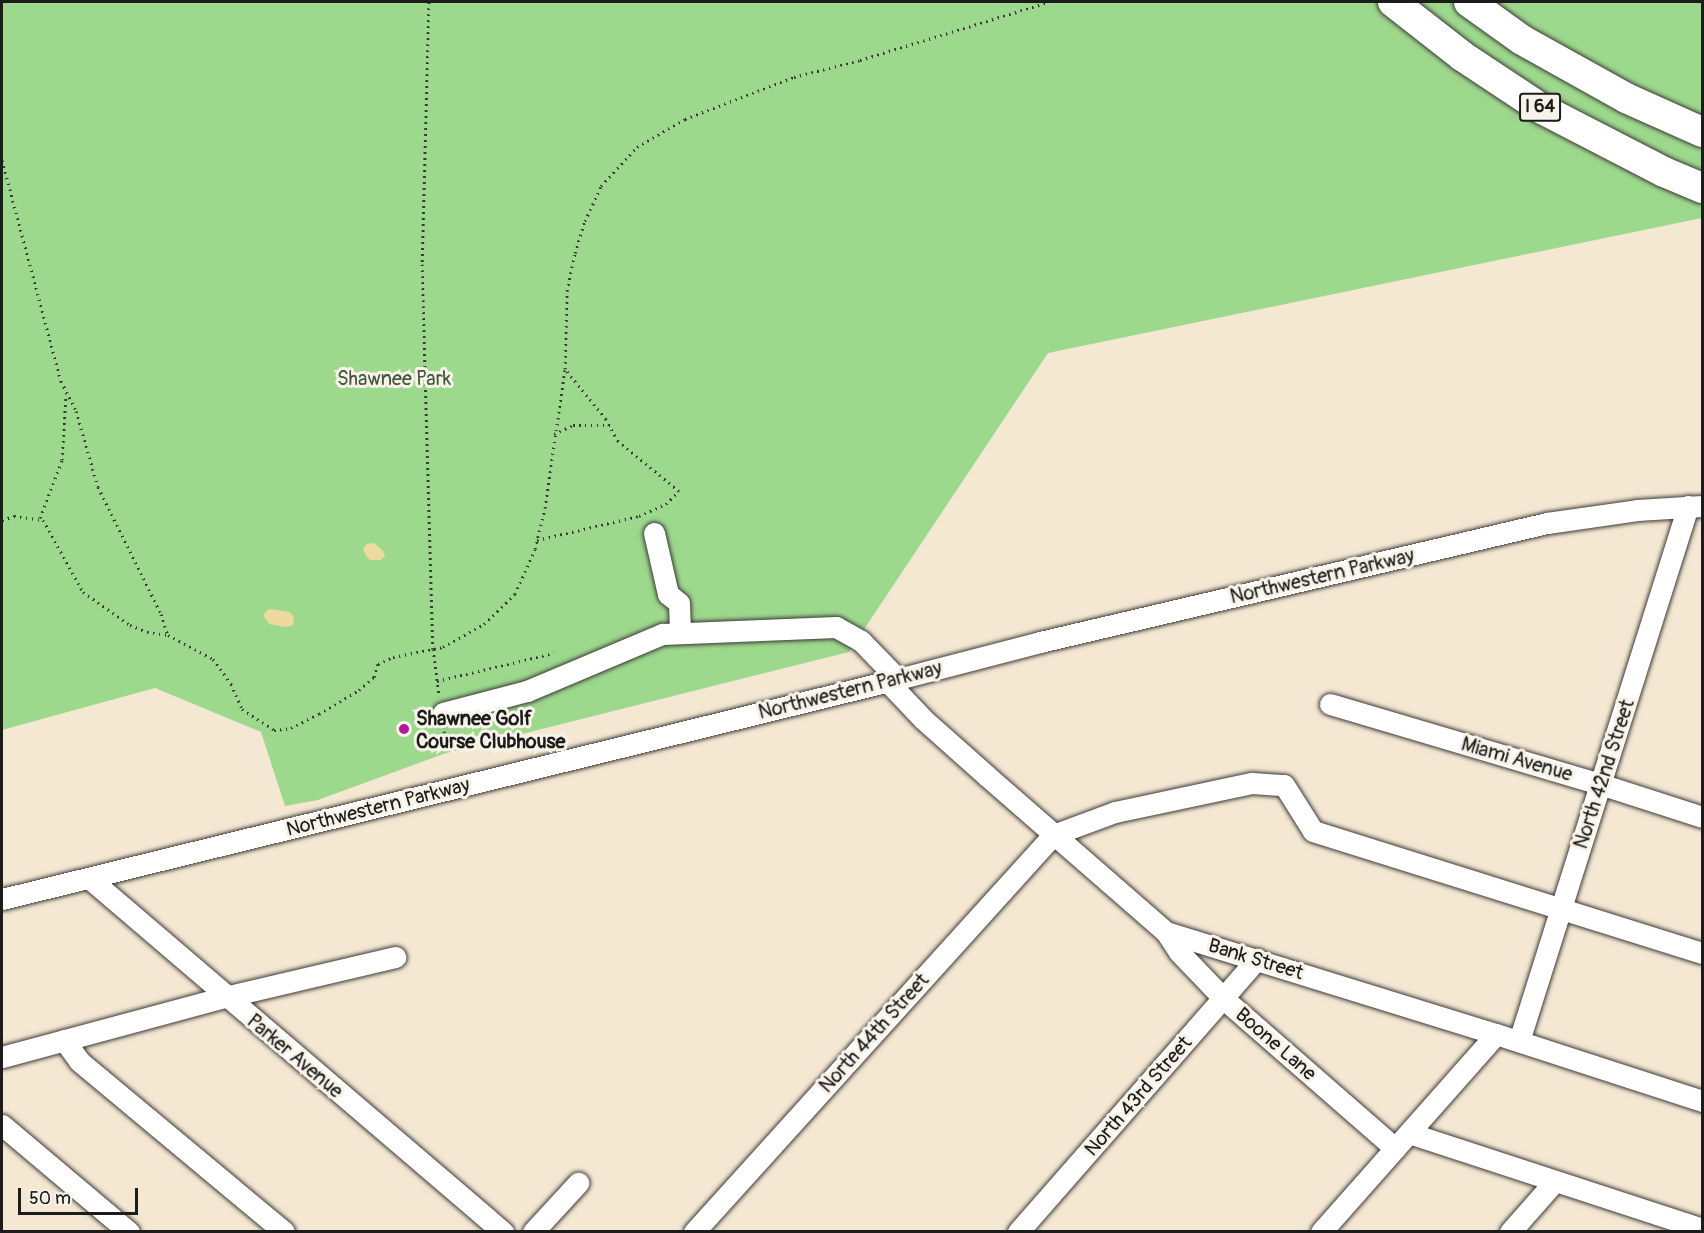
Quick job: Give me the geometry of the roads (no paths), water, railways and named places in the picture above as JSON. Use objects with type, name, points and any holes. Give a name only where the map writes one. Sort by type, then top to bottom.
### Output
[{"type":"highway","name":"I 64","points":[[1393,2],[1462,56],[1542,109],[1664,172],[1702,188]]},
{"type":"highway","points":[[1407,2],[1478,56],[1553,103],[1663,159],[1702,175]]},
{"type":"highway","name":"I 64","points":[[1469,2],[1522,40],[1626,98],[1702,132]]},
{"type":"street","name":"Northwestern Parkway","points":[[2,899],[1040,642],[1547,524],[1637,510],[1695,506]]},
{"type":"street","name":"North 42nd Street","points":[[1519,1041],[1600,784],[1695,506]]},
{"type":"street","points":[[654,533],[668,594],[679,603],[680,633]]},
{"type":"street","name":"Bank Street","points":[[442,713],[527,691],[662,634],[836,627],[861,641],[922,719],[1166,932],[1519,1041],[1702,1101]]},
{"type":"street","name":"Miami Avenue","points":[[1330,704],[1600,784],[1702,817]]},
{"type":"street","points":[[1053,835],[1114,812],[1252,783],[1284,785],[1313,831],[1560,910],[1702,952]]},
{"type":"street","name":"North 44th Street","points":[[694,1232],[1053,835]]},
{"type":"street","name":"Parker Avenue","points":[[88,878],[503,1232]]},
{"type":"street","name":"Boone Lane","points":[[1166,932],[1179,952],[1224,999],[1402,1140],[1555,1181],[1702,1229]]},
{"type":"street","points":[[2,1057],[225,997],[395,957]]},
{"type":"street","name":"North 43rd Street","points":[[1018,1232],[1257,959]]},
{"type":"street","points":[[1322,1232],[1496,1034]]},
{"type":"street","points":[[64,1040],[79,1060],[284,1232]]},
{"type":"street","points":[[3,1129],[129,1232]]},
{"type":"street","points":[[1510,1232],[1555,1181]]},
{"type":"street","points":[[532,1232],[578,1183]]},
{"type":"place","name":"Shawnee Golf Course Clubhouse","points":[[404,729]]},
{"type":"park label","name":"Shawnee Park","points":[[394,378]]}]
